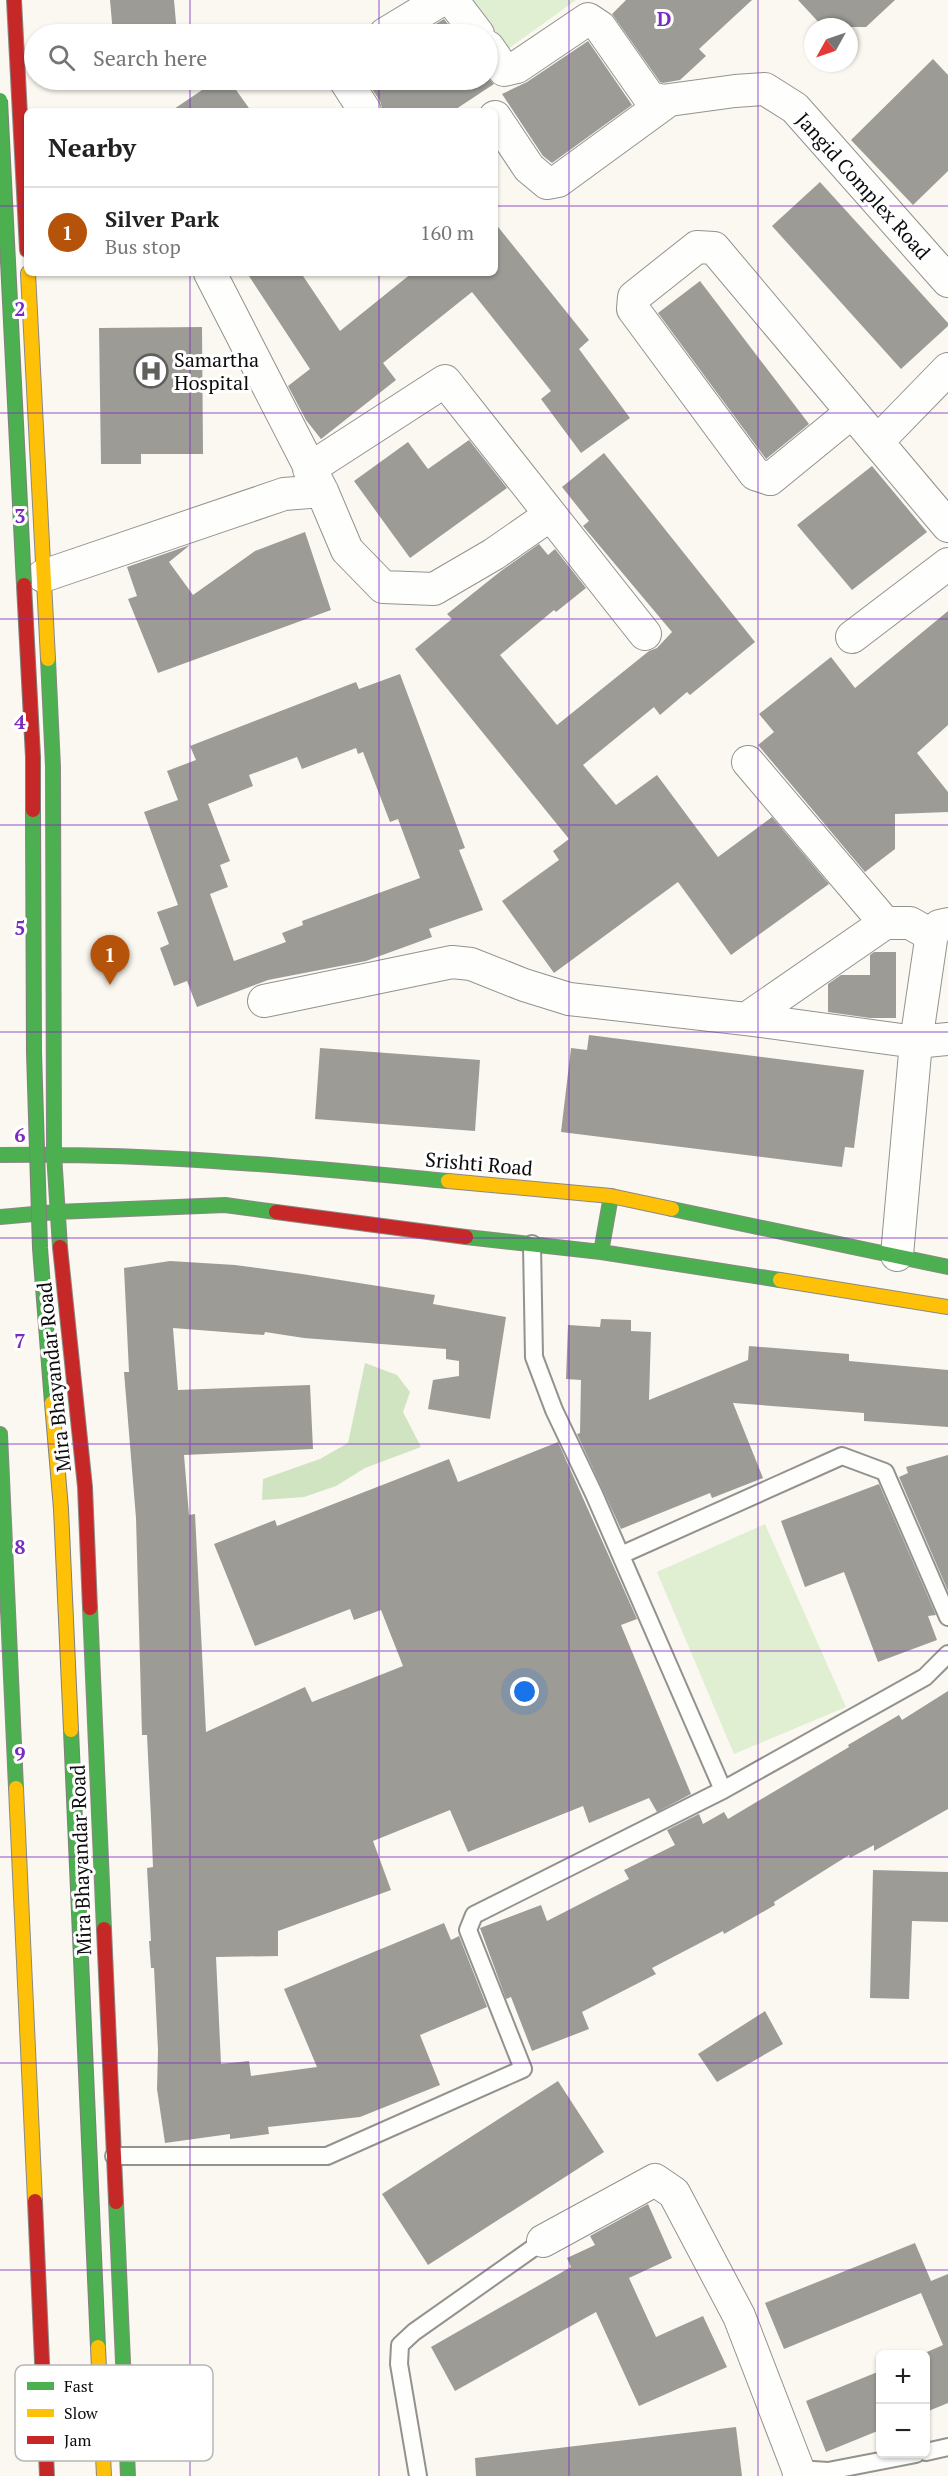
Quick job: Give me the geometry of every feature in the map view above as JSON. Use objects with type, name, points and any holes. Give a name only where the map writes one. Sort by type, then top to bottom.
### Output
[{"type":"main road","points":[[14,0],[24,192]]},
{"type":"main road","points":[[0,100],[33,758],[34,1052],[40,1248],[61,1509],[99,2365]]},
{"type":"main road","name":"Mira Bhayandar Road","points":[[28,276],[53,767],[56,1212],[85,1487],[123,2365]]},
{"type":"main road","name":"Srishti Road","points":[[0,1155],[54,1154],[266,1164],[611,1196],[948,1267]]},
{"type":"main road","points":[[602,1252],[611,1196]]},
{"type":"main road","points":[[0,1217],[56,1212],[225,1205],[602,1252],[948,1307]]},
{"type":"main road","points":[[0,1434],[42,2365]]},
{"type":"main road","points":[[46,2461],[47,2476]]},
{"type":"main road","points":[[103,2461],[104,2476]]},
{"type":"main road","name":"Mira Bhayandar Road","points":[[127,2461],[128,2476]]},
{"type":"street","points":[[401,24],[441,0]]},
{"type":"street","points":[[452,0],[470,24]]},
{"type":"street","name":"Jangid Complex Road","points":[[498,61],[504,70],[517,67],[588,19],[600,27],[649,97],[662,101],[765,89],[795,108],[948,281]]},
{"type":"street","points":[[351,90],[363,108]]},
{"type":"street","name":"Jangid Complex Road","points":[[498,122],[529,168],[547,183],[558,181],[669,100]]},
{"type":"street","points":[[852,412],[770,478],[755,474],[633,309],[634,297],[697,247],[714,248],[948,526]]},
{"type":"street","points":[[212,276],[316,480],[347,550],[383,588],[434,590],[494,554],[550,515]]},
{"type":"street","points":[[877,442],[948,369]]},
{"type":"street","points":[[43,576],[284,494],[316,480],[445,381],[645,634]]},
{"type":"street","points":[[852,637],[948,564]]},
{"type":"street","points":[[748,762],[885,923]]},
{"type":"street","points":[[746,1019],[885,923],[910,923],[940,929],[916,1042],[897,1255]]},
{"type":"street","points":[[264,1001],[452,962],[471,964],[524,985],[569,999],[746,1019],[916,1042],[948,1039]]},
{"type":"street","points":[[543,2241],[655,2180],[674,2193],[739,2316],[798,2472]]},
{"type":"lane","points":[[531,1244],[534,1357],[554,1410],[621,1555],[723,1790]]},
{"type":"lane","points":[[621,1555],[842,1456],[885,1472],[948,1617]]},
{"type":"lane","points":[[114,2156],[327,2156],[523,2068],[468,1930],[474,1915],[723,1790],[925,1677],[948,1654]]},
{"type":"lane","points":[[418,2476],[399,2364],[400,2345],[423,2326],[543,2241]]},
{"type":"lane","points":[[930,2451],[948,2447]]},
{"type":"lane","points":[[798,2472],[828,2471],[895,2458]]},
{"type":"green space","points":[[466,0],[576,0],[501,54],[498,49],[498,24],[482,24]]},
{"type":"green space","points":[[365,1363],[397,1375],[410,1392],[403,1412],[421,1447],[365,1468],[336,1486],[304,1497],[262,1500],[263,1479],[320,1459],[348,1443]]},
{"type":"green space","points":[[765,1524],[846,1707],[734,1754],[657,1572]]},
{"type":"building","points":[[110,0],[174,0],[176,24],[112,24]]},
{"type":"building","points":[[626,0],[752,0],[699,49],[706,56],[680,80],[663,83],[660,82],[612,14]]},
{"type":"building","points":[[798,0],[895,0],[866,27],[858,27],[858,18],[815,18]]},
{"type":"building","points":[[444,19],[448,24],[436,24]]},
{"type":"building","points":[[588,41],[632,105],[552,163],[543,156],[502,94],[527,82]]},
{"type":"building","points":[[933,59],[948,75],[948,171],[913,205],[851,140]]},
{"type":"building","points":[[202,90],[236,90],[249,108],[175,108]]},
{"type":"building","points":[[373,90],[485,90],[458,108],[382,108]]},
{"type":"building","points":[[820,182],[948,323],[948,326],[901,369],[772,226]]},
{"type":"building","points":[[498,227],[589,340],[579,349],[630,418],[581,453],[541,399],[551,391],[472,292],[383,363],[396,380],[321,439],[306,420],[288,386],[310,369],[249,276],[303,276],[340,331],[408,276],[498,276]]},
{"type":"building","points":[[700,281],[809,424],[766,459],[658,313]]},
{"type":"building","points":[[202,327],[203,454],[141,454],[141,464],[101,464],[99,328]]},
{"type":"building","points":[[469,440],[507,488],[410,558],[354,481],[408,442],[428,469]]},
{"type":"building","points":[[604,453],[755,642],[690,695],[687,692],[660,715],[654,707],[583,765],[616,805],[657,775],[718,857],[772,817],[829,884],[731,955],[678,882],[554,973],[502,901],[559,860],[553,851],[569,839],[415,649],[452,619],[447,614],[539,544],[548,555],[555,549],[586,588],[556,612],[554,610],[500,655],[557,725],[649,651],[657,648],[672,632],[583,526],[589,521],[562,487]]},
{"type":"building","points":[[872,466],[927,532],[852,590],[797,525]]},
{"type":"building","points":[[305,532],[331,610],[158,673],[128,599],[137,596],[127,567],[190,545],[169,562],[193,595],[255,551]]},
{"type":"building","points":[[948,611],[948,725],[917,753],[948,792],[948,812],[895,814],[895,849],[865,872],[758,745],[774,732],[759,714],[831,657],[855,688]]},
{"type":"building","points":[[400,674],[465,848],[459,850],[483,910],[429,929],[432,937],[366,961],[268,980],[197,1007],[187,981],[174,986],[160,948],[169,944],[157,912],[178,905],[144,812],[178,800],[167,771],[196,760],[190,746],[356,682],[359,689]],"holes":[[[356,748],[358,754],[363,752],[390,822],[398,819],[420,878],[302,921],[303,925],[282,933],[286,942],[234,961],[210,894],[228,887],[220,865],[230,861],[208,804],[253,786],[249,775],[297,757],[302,769]]]},
{"type":"building","points":[[874,952],[896,952],[896,1018],[870,1018],[828,1012],[828,984],[841,975],[870,975],[870,955]]},
{"type":"building","points":[[589,1035],[864,1070],[854,1148],[845,1147],[842,1167],[561,1132],[571,1048],[587,1050]]},
{"type":"building","points":[[320,1048],[480,1060],[475,1131],[315,1119]]},
{"type":"building","points":[[170,1261],[235,1265],[435,1295],[433,1304],[506,1317],[490,1419],[428,1409],[433,1380],[459,1376],[459,1361],[446,1359],[446,1349],[304,1338],[265,1332],[264,1335],[173,1328],[178,1390],[310,1385],[313,1449],[184,1455],[189,1515],[195,1514],[206,1732],[305,1687],[312,1702],[403,1666],[381,1610],[354,1620],[350,1609],[255,1646],[214,1544],[275,1520],[277,1526],[449,1459],[458,1482],[558,1442],[637,1619],[621,1625],[691,1794],[657,1812],[649,1798],[589,1823],[583,1806],[468,1852],[450,1810],[373,1841],[391,1890],[278,1931],[278,1956],[216,1957],[221,2064],[249,2061],[251,2076],[317,2067],[284,1989],[444,1923],[451,1940],[459,1936],[487,2007],[420,2035],[440,2085],[360,2117],[268,2127],[269,2134],[230,2139],[230,2134],[165,2143],[157,2089],[158,2050],[154,1968],[151,1968],[149,1941],[151,1941],[147,1868],[153,1867],[147,1735],[142,1735],[136,1518],[124,1372],[129,1372],[124,1268]]},
{"type":"building","points":[[601,1319],[631,1320],[631,1331],[651,1332],[649,1400],[748,1360],[749,1346],[849,1354],[849,1361],[948,1370],[948,1427],[864,1421],[864,1413],[733,1403],[763,1478],[712,1498],[710,1493],[621,1529],[577,1434],[580,1433],[581,1380],[566,1379],[568,1325],[600,1327]]},
{"type":"building","points":[[948,1455],[948,1591],[899,1477],[908,1473],[906,1467]]},
{"type":"building","points":[[879,1484],[936,1615],[928,1616],[937,1640],[878,1662],[844,1572],[805,1587],[781,1521]]},
{"type":"building","points":[[948,1691],[948,1809],[874,1851],[874,1845],[850,1858],[849,1855],[774,1902],[775,1905],[724,1934],[723,1931],[652,1968],[656,1974],[582,2012],[589,2029],[532,2051],[511,1997],[506,1999],[480,1928],[541,1905],[547,1921],[629,1879],[624,1870],[675,1845],[667,1830],[699,1814],[703,1824],[724,1812],[728,1819],[899,1715],[902,1720]]},
{"type":"building","points":[[873,1870],[948,1872],[948,1922],[912,1921],[909,1999],[870,1998]]},
{"type":"building","points":[[765,2011],[783,2044],[717,2082],[698,2054]]},
{"type":"building","points":[[558,2081],[604,2152],[428,2265],[382,2194]]},
{"type":"building","points":[[648,2204],[672,2258],[629,2278],[656,2337],[703,2316],[727,2367],[639,2406],[596,2312],[455,2391],[431,2347],[571,2267],[567,2258],[595,2245],[590,2236]]},
{"type":"building","points":[[915,2243],[931,2281],[948,2274],[948,2403],[930,2410],[930,2351],[943,2345],[921,2293],[784,2349],[765,2303]]},
{"type":"building","points":[[876,2373],[876,2432],[826,2452],[806,2401]]},
{"type":"building","points":[[736,2427],[742,2476],[476,2476],[475,2458]]},
{"type":"traffic: fast","points":[[0,100],[24,585]]},
{"type":"traffic: fast","points":[[48,659],[53,767],[54,1154],[60,1247]]},
{"type":"traffic: fast","points":[[33,810],[34,1052],[40,1248],[52,1403]]},
{"type":"traffic: fast","points":[[0,1155],[168,1158],[448,1181]]},
{"type":"traffic: fast","points":[[601,1252],[611,1196]]},
{"type":"traffic: fast","points":[[0,1217],[56,1212],[225,1205],[276,1212]]},
{"type":"traffic: fast","points":[[672,1209],[948,1267]]},
{"type":"traffic: fast","points":[[466,1237],[601,1252],[780,1280]]},
{"type":"traffic: fast","points":[[0,1434],[16,1788]]},
{"type":"traffic: fast","points":[[90,1608],[104,1929]]},
{"type":"traffic: fast","points":[[71,1730],[98,2347]]},
{"type":"traffic: fast","points":[[116,2202],[123,2365]]},
{"type":"traffic: fast","points":[[127,2461],[128,2476]]},
{"type":"traffic: slow","points":[[28,276],[48,659]]},
{"type":"traffic: slow","points":[[448,1181],[611,1196],[672,1209]]},
{"type":"traffic: slow","points":[[780,1280],[948,1307]]},
{"type":"traffic: slow","points":[[52,1403],[61,1509],[71,1730]]},
{"type":"traffic: slow","points":[[16,1788],[35,2201]]},
{"type":"traffic: slow","points":[[98,2347],[99,2365]]},
{"type":"traffic: slow","points":[[103,2461],[104,2476]]},
{"type":"traffic: jam","points":[[14,0],[24,192]]},
{"type":"traffic: jam","points":[[24,585],[33,757],[33,810]]},
{"type":"traffic: jam","points":[[276,1212],[466,1237]]},
{"type":"traffic: jam","points":[[60,1247],[85,1487],[90,1608]]},
{"type":"traffic: jam","points":[[104,1929],[116,2202]]},
{"type":"traffic: jam","points":[[35,2201],[42,2365]]},
{"type":"traffic: jam","points":[[46,2461],[47,2476]]},
{"type":"place","name":"Samartha Hospital","points":[[151,371]]},
{"type":"place","name":"Silver Park","points":[[110,985]]}]
